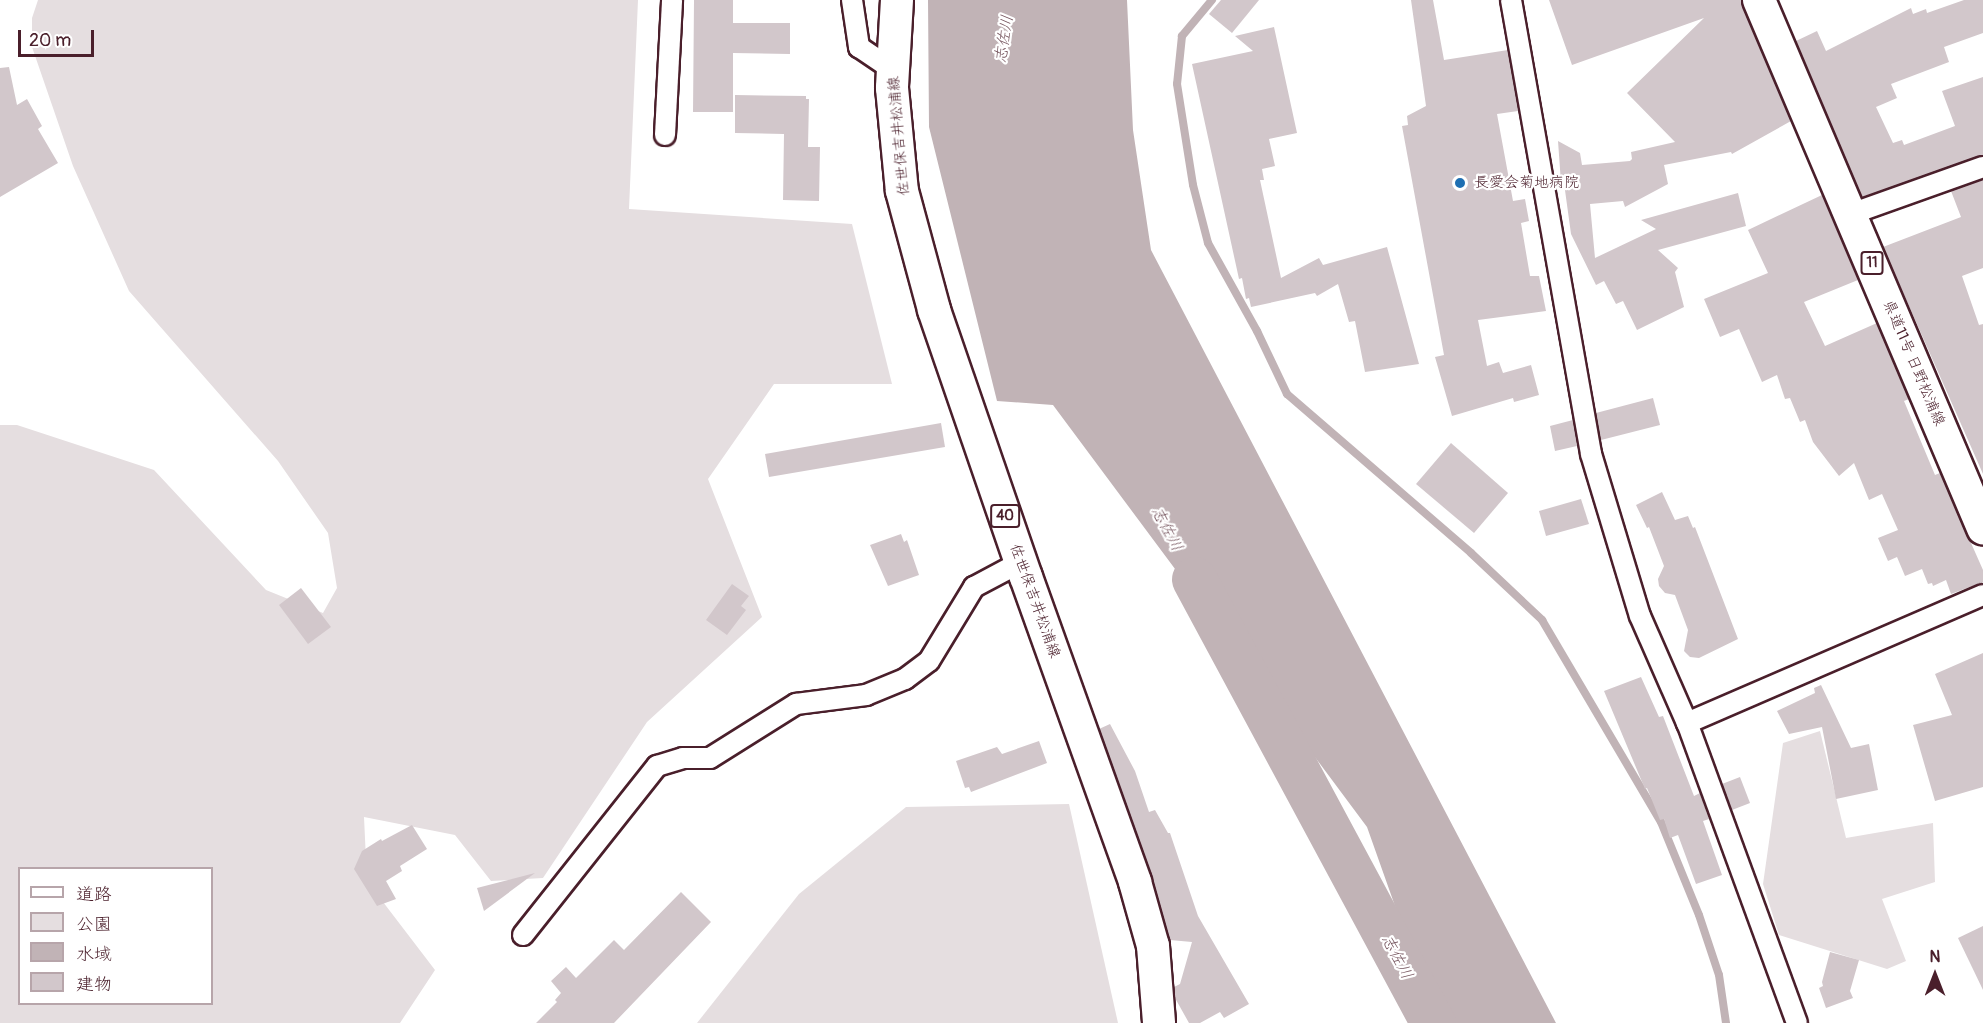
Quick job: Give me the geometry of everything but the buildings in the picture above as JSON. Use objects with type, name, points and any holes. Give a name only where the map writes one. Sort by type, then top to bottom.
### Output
[{"type":"main road","name":"佐世保吉井松浦線","points":[[897,0],[892,88],[902,191],[934,310],[1135,882],[1153,946],[1159,1023]]},
{"type":"main road","name":"県道11号 日野松浦線","points":[[1759,0],[1983,528]]},
{"type":"street","points":[[665,135],[672,0]]},
{"type":"street","points":[[852,0],[859,47],[893,69]]},
{"type":"street","points":[[1511,0],[1591,454],[1640,616],[1687,723],[1797,1023]]},
{"type":"street","points":[[1851,214],[1983,167]]},
{"type":"street","points":[[523,935],[657,766],[683,758],[710,758],[796,704],[866,695],[905,679],[929,662],[974,587],[1021,562]]},
{"type":"street","points":[[1687,723],[1983,596]]},
{"type":"green space","points":[[38,0],[638,0],[629,209],[852,224],[892,384],[774,384],[708,479],[762,617],[647,722],[543,878],[491,881],[455,835],[364,817],[367,881],[435,970],[400,1023],[0,1023],[0,425],[17,425],[154,470],[266,590],[323,613],[337,588],[328,533],[278,461],[129,291],[73,166],[32,47],[32,18]]},
{"type":"green space","points":[[1820,731],[1846,838],[1933,823],[1935,882],[1882,899],[1906,961],[1887,969],[1779,935],[1763,884],[1783,743]]},
{"type":"green space","points":[[1069,804],[1118,1023],[697,1023],[799,894],[906,807]]},
{"type":"water","points":[[928,0],[1127,0],[1133,130],[1151,250],[1556,1023],[1408,1023],[1417,968],[1367,827],[1053,405],[997,401],[929,127]]},
{"type":"waterway","points":[[1212,0],[1182,36],[1177,84],[1193,185],[1208,243],[1257,331],[1287,394],[1471,553],[1542,620],[1661,822],[1699,915],[1719,975],[1726,1023]]},
{"type":"waterway","name":"志佐川","points":[[1194,579],[1433,1023]]},
{"type":"place","name":"長愛会菊地病院","points":[[1460,183]]}]
